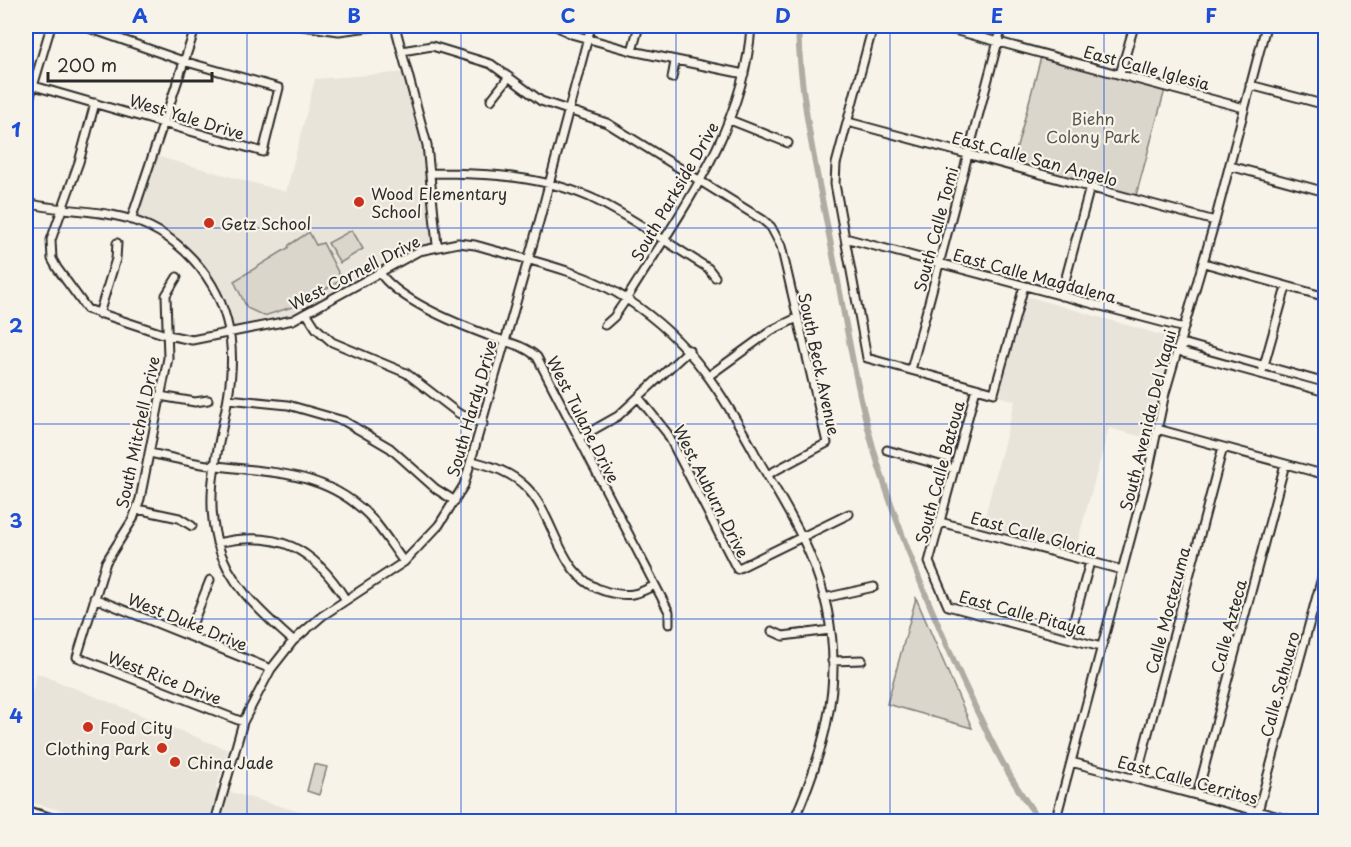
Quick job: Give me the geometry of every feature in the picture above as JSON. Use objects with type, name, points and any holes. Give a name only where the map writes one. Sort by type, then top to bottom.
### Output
[{"type":"main road","points":[[26,811],[62,822]]},
{"type":"street","points":[[26,110],[51,26]]},
{"type":"street","points":[[83,26],[183,61]]},
{"type":"street","points":[[131,220],[196,26]]},
{"type":"street","points":[[302,26],[339,31],[377,26]]},
{"type":"street","points":[[395,26],[418,105],[431,173],[437,245]]},
{"type":"street","points":[[556,26],[587,39],[675,62],[744,74]]},
{"type":"street","name":"South Hardy Drive","points":[[215,822],[243,722],[271,669],[293,641],[322,616],[404,562],[431,536],[455,501],[472,461],[483,424],[591,26]]},
{"type":"street","points":[[632,51],[639,26]]},
{"type":"street","name":"South Parkside Drive","points":[[605,325],[614,317],[627,298],[663,240],[699,180],[730,120],[744,74],[751,26]]},
{"type":"street","points":[[873,26],[836,164],[835,184],[867,358],[994,393],[1024,286]]},
{"type":"street","name":"East Calle Iglesia","points":[[939,26],[1244,108]]},
{"type":"street","name":"South Calle Tomi","points":[[910,370],[1002,26]]},
{"type":"street","points":[[1120,74],[1134,26]]},
{"type":"street","name":"South Avenida Del Yaqui","points":[[1055,822],[1178,348],[1204,263],[1266,26]]},
{"type":"street","points":[[402,51],[432,46],[474,57],[509,77],[541,101],[607,123],[699,180]]},
{"type":"street","name":"West Yale Drive","points":[[34,86],[262,152],[279,88],[183,61]]},
{"type":"street","points":[[672,78],[675,62]]},
{"type":"street","points":[[491,100],[509,77]]},
{"type":"street","points":[[1250,85],[1326,105]]},
{"type":"street","points":[[95,103],[51,240],[52,259],[80,302],[99,314],[117,259],[117,243]]},
{"type":"street","points":[[730,120],[789,143]]},
{"type":"street","name":"East Calle San Angelo","points":[[848,123],[1215,221]]},
{"type":"street","points":[[1230,166],[1326,192]]},
{"type":"street","points":[[431,173],[482,172],[548,185],[597,200],[708,268],[715,277]]},
{"type":"street","name":"South Beck Avenue","points":[[699,180],[771,227],[781,246],[827,443],[767,475]]},
{"type":"street","points":[[1061,296],[1090,186]]},
{"type":"street","points":[[26,203],[62,210],[114,215],[131,220],[162,234],[195,262],[206,275],[222,305],[231,334],[233,361],[215,466],[211,504],[217,543],[228,570],[243,592],[293,641]]},
{"type":"street","name":"East Calle Magdalena","points":[[845,238],[1184,328]]},
{"type":"street","name":"West Cornell Drive","points":[[99,314],[168,336],[192,340],[231,334],[279,324],[307,314],[419,251],[437,245],[458,243],[475,245],[590,280],[627,298],[670,332],[710,375],[802,537]]},
{"type":"street","points":[[1204,263],[1326,297]]},
{"type":"street","name":"West Tulane Drive","points":[[380,273],[388,285],[404,296],[473,330],[529,350],[537,357],[669,612],[669,624]]},
{"type":"street","name":"South Mitchell Drive","points":[[77,657],[106,562],[136,509],[168,358],[166,295],[177,278]]},
{"type":"street","points":[[1261,374],[1286,286]]},
{"type":"street","points":[[307,314],[316,328],[332,342],[406,374],[458,413],[483,424]]},
{"type":"street","points":[[710,375],[772,330],[797,318]]},
{"type":"street","points":[[1326,383],[1186,344],[1178,348],[1184,353],[1326,392]]},
{"type":"street","points":[[579,438],[609,422],[639,398],[688,350]]},
{"type":"street","name":"South Calle Batoua","points":[[929,562],[976,388]]},
{"type":"street","points":[[160,396],[195,402],[208,400]]},
{"type":"street","name":"West Auburn Drive","points":[[639,398],[667,433],[737,569],[802,537]]},
{"type":"street","points":[[228,399],[298,407],[344,421],[390,448],[436,489],[455,501]]},
{"type":"street","points":[[1157,429],[1326,476]]},
{"type":"street","name":"Calle Moctezuma","points":[[1136,779],[1223,447]]},
{"type":"street","points":[[887,450],[954,469]]},
{"type":"street","points":[[149,453],[215,466],[271,470],[305,476],[332,489],[373,520],[404,562]]},
{"type":"street","points":[[472,461],[503,471],[525,486],[538,503],[572,570],[585,583],[601,590],[631,596],[655,585]]},
{"type":"street","name":"Calle Azteca","points":[[1197,795],[1285,464]]},
{"type":"street","points":[[136,509],[179,518],[192,526]]},
{"type":"street","points":[[793,822],[815,772],[825,737],[832,697],[830,630],[824,598],[802,537],[849,514]]},
{"type":"street","name":"East Calle Gloria","points":[[940,522],[1122,570]]},
{"type":"street","points":[[217,543],[255,537],[287,543],[310,556],[324,568],[346,600]]},
{"type":"street","name":"East Calle Pitaya","points":[[929,562],[948,606],[1101,647]]},
{"type":"street","points":[[1069,639],[1090,562]]},
{"type":"street","name":"Calle Sahuaro","points":[[1258,811],[1326,563]]},
{"type":"street","points":[[188,635],[210,580]]},
{"type":"street","points":[[824,598],[874,587]]},
{"type":"street","name":"West Duke Drive","points":[[94,598],[271,669]]},
{"type":"street","points":[[772,631],[783,636],[830,630]]},
{"type":"street","name":"West Rice Drive","points":[[77,657],[243,722]]},
{"type":"street","points":[[832,660],[862,660]]},
{"type":"street","name":"East Calle Cerritos","points":[[1071,762],[1298,822]]},
{"type":"street","points":[[1324,822],[1326,814]]},
{"type":"shaded area","name":"Wood Elementary School","points":[[409,72],[418,105],[437,245],[419,251],[307,314],[231,334],[206,275],[174,243],[131,220],[152,155],[286,192],[315,79]]},
{"type":"shaded area","points":[[1026,296],[1172,338],[1147,438],[1109,428],[1075,551],[982,527],[1015,401],[999,396]]},
{"type":"shaded area","points":[[37,673],[228,750],[216,788],[308,814],[305,822],[101,821],[26,801],[26,715]]},
{"type":"green space","name":"Biehn Colony Park","points":[[1042,53],[1166,86],[1135,199],[1012,166]]},
{"type":"green space","points":[[352,230],[363,249],[340,263],[328,243]]},
{"type":"green space","points":[[309,232],[316,245],[323,243],[342,280],[292,307],[264,316],[247,308],[234,281],[288,248]]},
{"type":"green space","points":[[916,598],[972,728],[887,704]]},
{"type":"green space","points":[[314,764],[327,767],[319,795],[307,791]]},
{"type":"waterway","points":[[798,26],[799,54],[810,136],[856,376],[875,454],[904,540],[950,652],[995,748],[1035,814]]},
{"type":"place","name":"Wood Elementary School","points":[[359,202]]},
{"type":"place","name":"Getz School","points":[[209,223]]},
{"type":"place","name":"Food City","points":[[88,727]]},
{"type":"place","name":"Clothing Park","points":[[162,748]]},
{"type":"place","name":"China Jade","points":[[175,762]]}]
